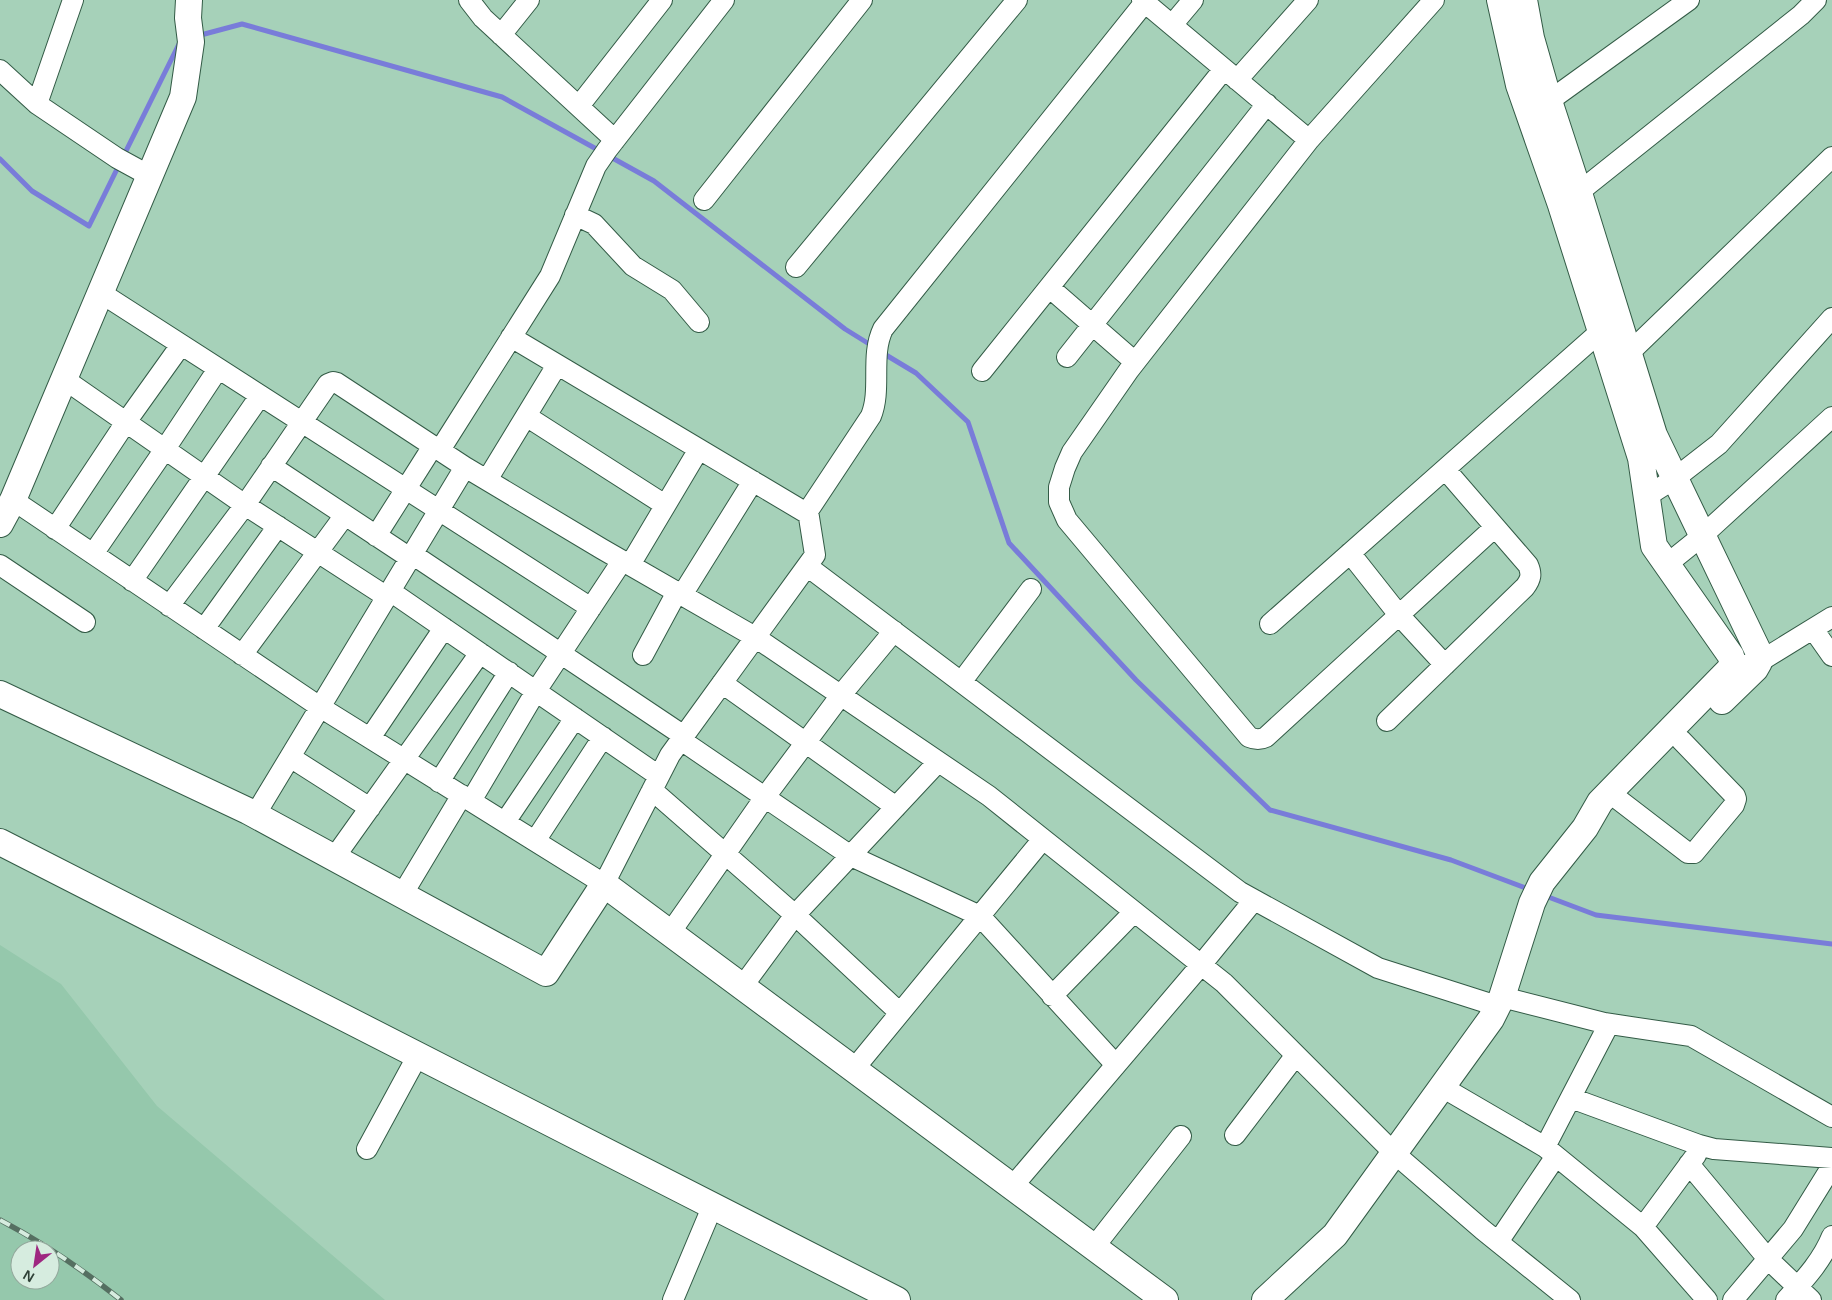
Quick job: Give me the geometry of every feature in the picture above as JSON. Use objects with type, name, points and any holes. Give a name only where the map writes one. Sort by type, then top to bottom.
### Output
[{"type":"main road","points":[[1500,0],[1519,86],[1539,106]]},
{"type":"main road","points":[[1524,0],[1532,38],[1539,106],[1620,358],[1641,458],[1654,546],[1733,660],[1731,667],[1642,768],[1619,800],[1585,828]]},
{"type":"main road","points":[[0,524],[13,500],[101,293],[145,174],[183,97],[189,20]]},
{"type":"main road","points":[[1265,1300],[1334,1235],[1491,1019],[1500,1002],[1537,893],[1585,828],[1600,802],[1681,740],[1755,669],[1759,662],[1759,653],[1674,479],[1620,358],[1601,331],[1570,199]]},
{"type":"main road","points":[[0,694],[255,815],[546,973],[604,884],[1165,1300]]},
{"type":"main road","points":[[0,842],[897,1300]]},
{"type":"street","points":[[37,104],[73,0]]},
{"type":"street","points":[[469,0],[483,18],[579,106],[606,152]]},
{"type":"street","points":[[501,35],[529,0]]},
{"type":"street","points":[[579,106],[662,0]]},
{"type":"street","points":[[376,536],[405,488],[437,448],[550,276],[575,215],[606,152],[724,0]]},
{"type":"street","points":[[704,200],[862,0]]},
{"type":"street","points":[[796,267],[1017,0]]},
{"type":"street","points":[[1172,25],[1194,0]]},
{"type":"street","points":[[982,372],[1050,288],[1231,74],[1308,0]]},
{"type":"street","points":[[1434,0],[1309,140],[1135,362],[1072,452],[1064,468],[1059,487],[1059,502],[1067,520],[1250,737],[1255,740],[1261,740],[1266,737],[1495,526]]},
{"type":"street","points":[[1539,106],[1689,0]]},
{"type":"street","points":[[1570,199],[1801,15],[1816,0]]},
{"type":"street","points":[[13,500],[320,707],[604,884],[670,755],[815,555],[808,511],[871,416],[875,400],[878,341],[883,329],[1143,1],[1309,140]]},
{"type":"street","points":[[0,70],[37,104],[117,158],[145,174]]},
{"type":"street","points":[[1067,357],[1267,104]]},
{"type":"street","points":[[1620,358],[1832,157]]},
{"type":"street","points":[[575,215],[594,224],[633,266],[672,290],[699,322]]},
{"type":"street","points":[[1050,288],[1135,362]]},
{"type":"street","points":[[101,293],[591,608]]},
{"type":"street","points":[[1647,496],[1674,479],[1719,444],[1832,318]]},
{"type":"street","points":[[1270,624],[1601,331]]},
{"type":"street","points":[[511,337],[808,514]]},
{"type":"street","points":[[55,529],[126,422],[181,345]]},
{"type":"street","points":[[487,480],[557,365]]},
{"type":"street","points":[[93,554],[218,369]]},
{"type":"street","points":[[64,379],[245,505],[318,552],[444,628],[603,738],[656,783],[726,854],[795,915],[900,1013]]},
{"type":"street","points":[[169,606],[245,505],[324,388],[332,382],[337,383],[465,467],[626,563],[756,637],[989,796],[1224,983],[1394,1153],[1498,1242],[1570,1300]]},
{"type":"street","points":[[132,581],[260,396]]},
{"type":"street","points":[[526,416],[665,505]]},
{"type":"street","points":[[1666,565],[1702,536],[1832,418]]},
{"type":"street","points":[[402,895],[591,608],[626,563],[665,505],[699,449]]},
{"type":"street","points":[[271,466],[376,536],[411,556],[562,654],[850,856],[980,916],[1116,1066]]},
{"type":"street","points":[[255,815],[465,467]]},
{"type":"street","points":[[1387,722],[1530,580],[1531,572],[1528,565],[1445,469]]},
{"type":"street","points":[[643,654],[753,481]]},
{"type":"street","points":[[242,655],[346,515]]},
{"type":"street","points":[[204,629],[278,526]]},
{"type":"street","points":[[1350,554],[1399,615],[1445,665]]},
{"type":"street","points":[[0,565],[85,622]]},
{"type":"street","points":[[807,566],[1232,886],[1378,968],[1500,1002],[1609,1024],[1691,1036],[1832,1116]]},
{"type":"street","points":[[962,682],[1032,589]]},
{"type":"street","points":[[1731,667],[1759,662],[1832,617]]},
{"type":"street","points":[[370,738],[444,628]]},
{"type":"street","points":[[1812,629],[1832,656]]},
{"type":"street","points":[[670,932],[765,797],[841,695],[894,631]]},
{"type":"street","points":[[334,858],[480,653]]},
{"type":"street","points":[[439,782],[509,672]]},
{"type":"street","points":[[722,683],[896,806]]},
{"type":"street","points":[[505,822],[575,718]]},
{"type":"street","points":[[535,841],[603,738]]},
{"type":"street","points":[[1619,800],[1688,853],[1694,853],[1734,805],[1736,799],[1681,740]]},
{"type":"street","points":[[290,757],[370,808]]},
{"type":"street","points":[[742,986],[795,915],[938,762]]},
{"type":"street","points":[[854,1069],[1043,839]]},
{"type":"street","points":[[1012,1187],[1116,1066],[1254,900]]},
{"type":"street","points":[[1052,996],[1134,912]]},
{"type":"street","points":[[1498,1242],[1551,1151],[1571,1098],[1609,1024]]},
{"type":"street","points":[[367,1150],[418,1055]]},
{"type":"street","points":[[1235,1135],[1296,1055]]},
{"type":"street","points":[[1442,1087],[1551,1151],[1643,1227],[1707,1300]]},
{"type":"street","points":[[1571,1098],[1703,1146],[1733,1151],[1832,1158]]},
{"type":"street","points":[[1094,1247],[1181,1136]]},
{"type":"street","points":[[1643,1227],[1703,1146]]},
{"type":"street","points":[[1689,1164],[1798,1296],[1823,1255],[1832,1236]]},
{"type":"street","points":[[1732,1300],[1793,1229],[1832,1166]]},
{"type":"street","points":[[672,1300],[713,1205]]},
{"type":"shaded area","points":[[0,945],[61,984],[157,1106],[385,1300],[0,1300]]},
{"type":"waterway","points":[[197,36],[242,24],[502,97],[600,151]]},
{"type":"waterway","points":[[123,157],[179,44]]},
{"type":"waterway","points":[[607,155],[654,181],[845,329],[874,347]]},
{"type":"waterway","points":[[0,159],[32,191],[89,226],[119,165]]},
{"type":"waterway","points":[[881,352],[916,373],[968,422],[1009,543],[1136,680],[1270,810],[1451,860],[1531,890]]},
{"type":"waterway","points":[[1543,895],[1596,915],[1832,944]]},
{"type":"railway","points":[[0,1220],[63,1257],[121,1300]]}]
